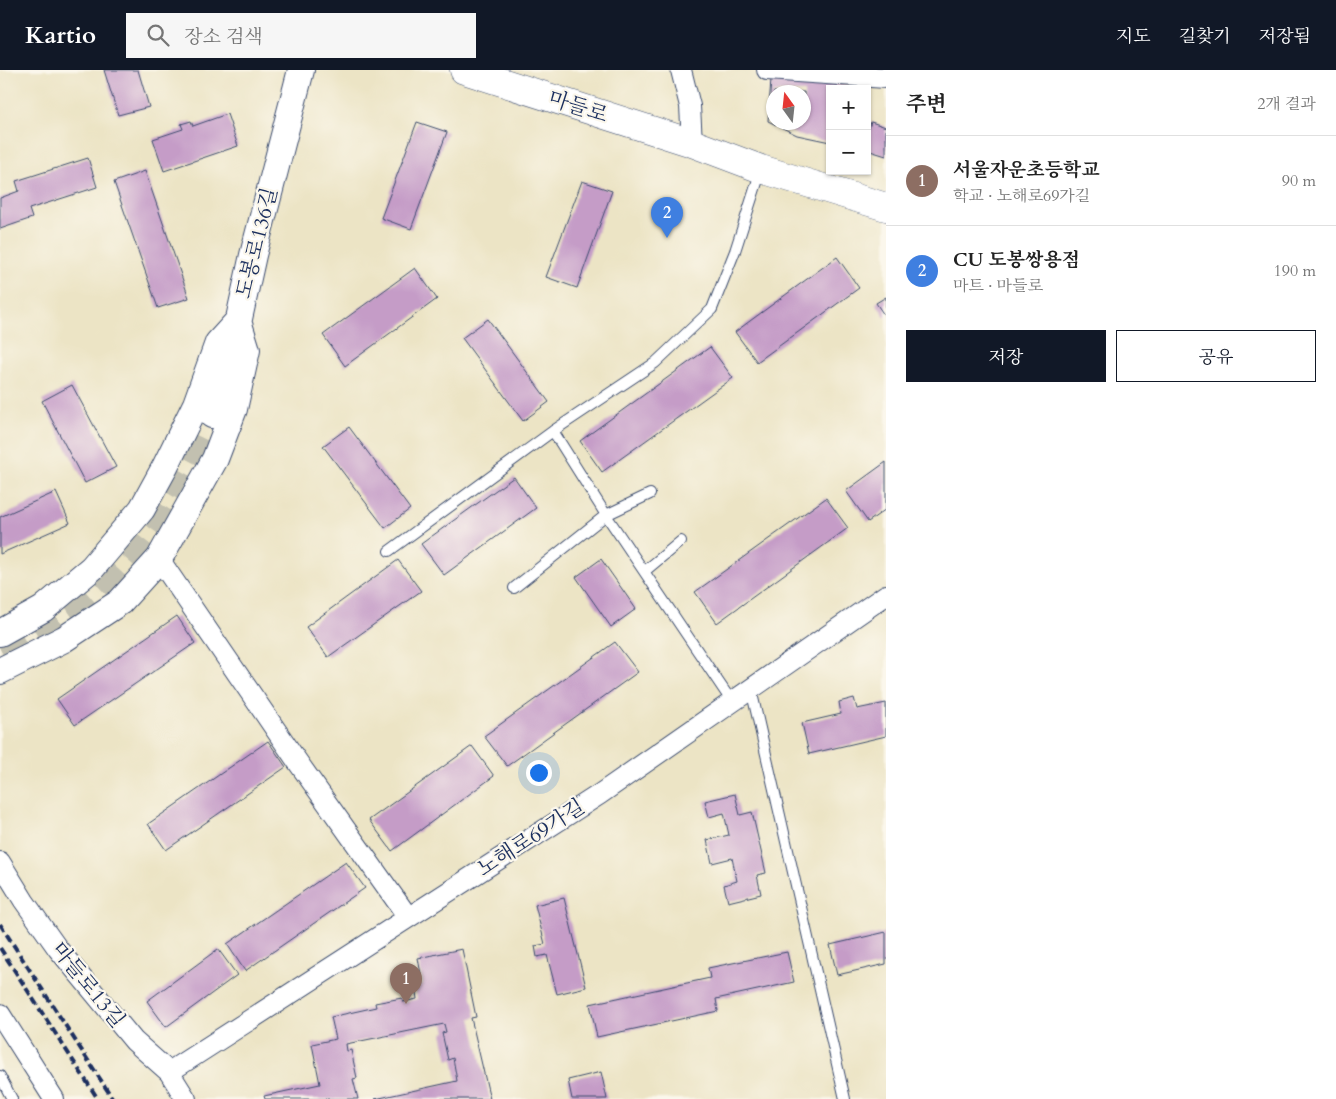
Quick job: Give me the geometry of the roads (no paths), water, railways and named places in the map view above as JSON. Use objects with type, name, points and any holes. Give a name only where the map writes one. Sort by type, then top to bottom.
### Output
[{"type":"main road","name":"마들로","points":[[464,70],[692,143],[761,169],[886,207]]},
{"type":"street","name":"도봉로136길","points":[[212,415],[225,376],[301,70]]},
{"type":"street","points":[[682,70],[690,106],[692,143]]},
{"type":"street","points":[[767,70],[886,78]]},
{"type":"street","points":[[0,633],[43,609],[92,568],[142,508],[165,467],[196,404],[218,343],[238,322],[247,350],[234,409],[215,459],[159,559],[120,602],[64,639],[0,671]]},
{"type":"street","points":[[159,559],[297,761],[408,917]]},
{"type":"street","name":"노해로69가길","points":[[169,1072],[600,794],[886,595]]},
{"type":"street","points":[[43,609],[38,620],[41,630],[48,636],[64,639]]},
{"type":"street","name":"마들로13길","points":[[0,862],[58,949],[134,1041],[169,1072],[186,1099]]},
{"type":"street","points":[[0,1014],[54,1099]]},
{"type":"lane","points":[[389,550],[553,431],[655,363],[712,309],[735,251],[761,169]]},
{"type":"lane","points":[[553,431],[606,516],[732,702]]},
{"type":"lane","points":[[514,588],[606,516],[650,494]]},
{"type":"lane","points":[[645,571],[681,541]]},
{"type":"lane","points":[[751,688],[845,1099]]},
{"type":"lane","points":[[0,1076],[12,1099]]},
{"type":"tunnel","points":[[0,649],[65,613],[106,579],[143,536],[159,514],[188,465],[212,415]]},
{"type":"railway","points":[[0,924],[113,1099]]},
{"type":"railway","points":[[0,948],[98,1099]]},
{"type":"place","name":"CU 도봉쌍용점","points":[[667,238]]},
{"type":"place","name":"서울자운초등학교","points":[[406,1004]]}]
